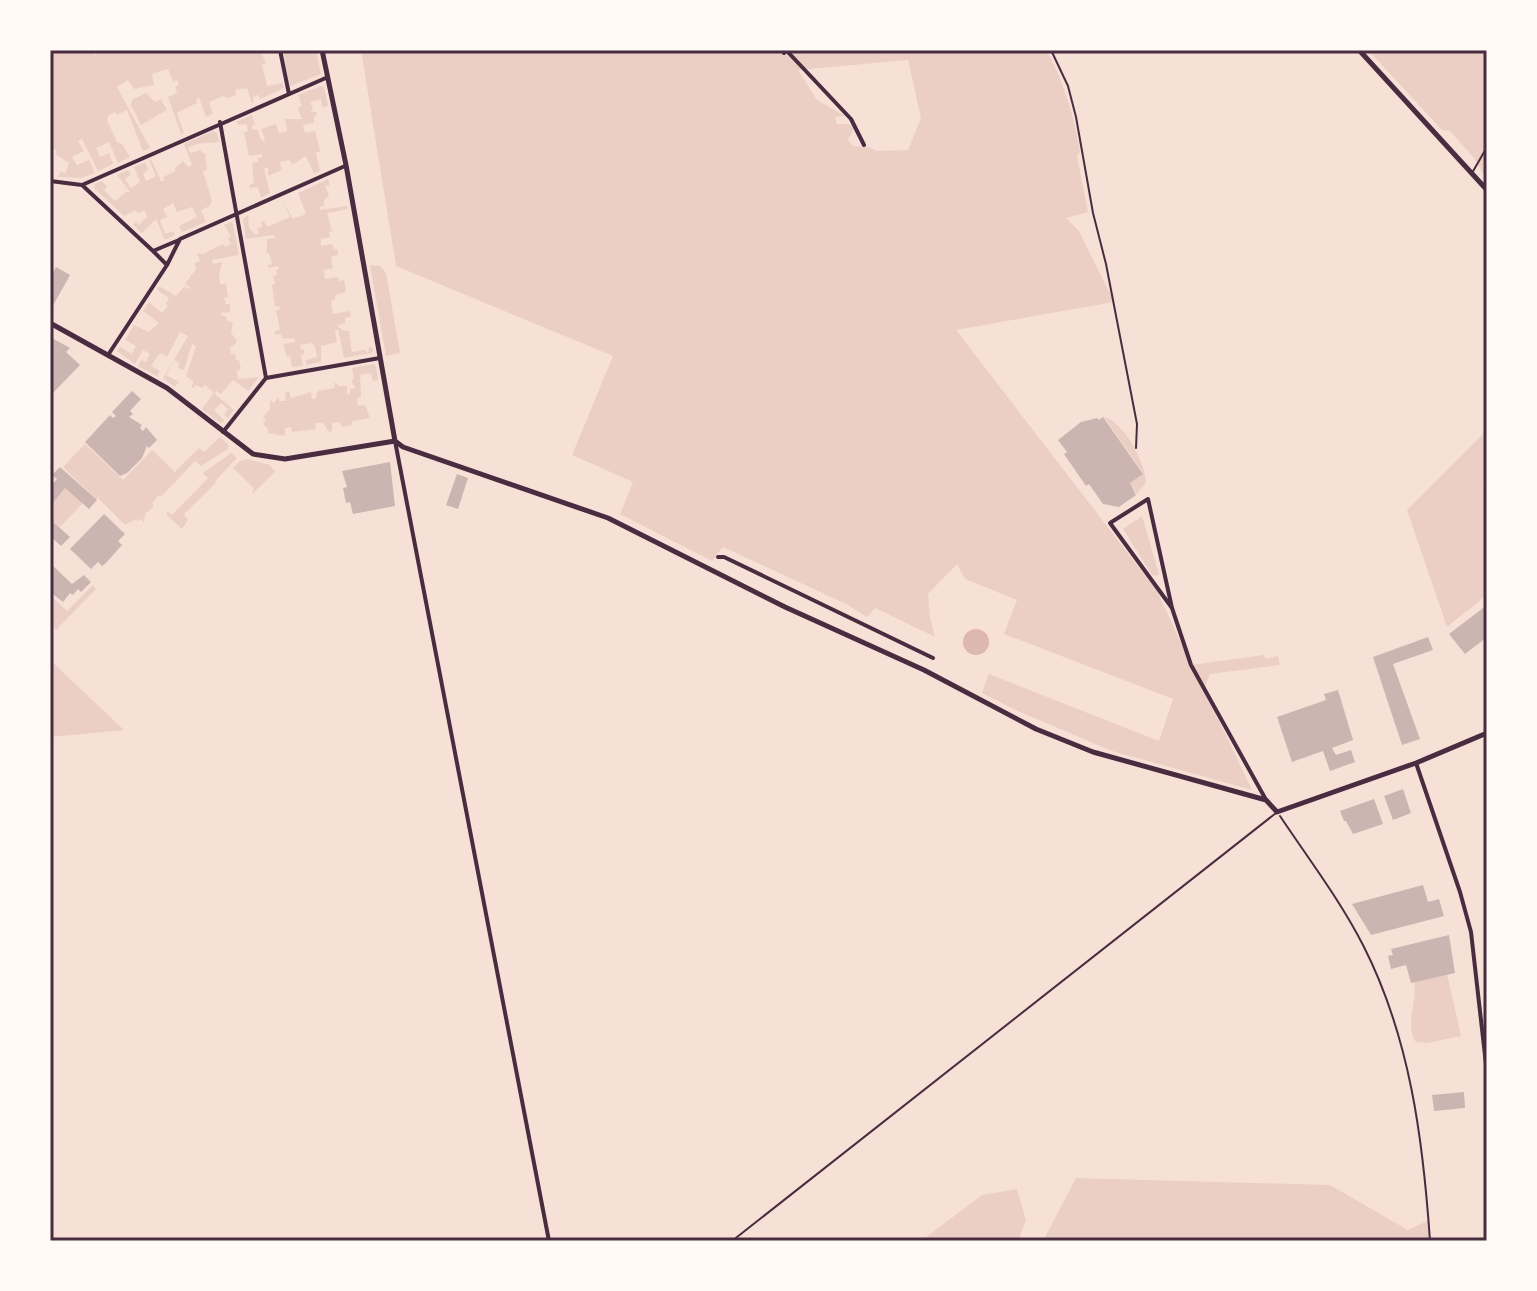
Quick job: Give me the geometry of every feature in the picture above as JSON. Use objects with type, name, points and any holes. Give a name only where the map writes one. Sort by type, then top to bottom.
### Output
[{"type":"street","points":[[280,50],[289,94]]},
{"type":"street","points":[[322,50],[549,1241]]},
{"type":"street","points":[[1359,50],[1487,190]]},
{"type":"street","points":[[784,51],[851,119],[864,145]]},
{"type":"street","points":[[50,181],[82,185],[328,77]]},
{"type":"street","points":[[220,122],[266,378]]},
{"type":"street","points":[[153,251],[346,165]]},
{"type":"street","points":[[82,185],[167,265]]},
{"type":"street","points":[[108,355],[167,265],[180,239]]},
{"type":"street","points":[[50,323],[167,388],[247,451],[282,459],[395,441],[403,447],[608,518],[785,607],[924,670],[1036,729],[1093,752],[1266,800]]},
{"type":"street","points":[[223,432],[266,378],[380,358]]},
{"type":"street","points":[[1172,608],[1110,523],[1148,499],[1172,608],[1191,665],[1266,800],[1277,812],[1416,763],[1487,733]]},
{"type":"street","points":[[718,557],[724,557],[933,658]]},
{"type":"street","points":[[1416,763],[1471,932],[1487,1073]]},
{"type":"lane","points":[[1472,174],[1487,147]]},
{"type":"lane","points":[[732,1241],[1277,812]]},
{"type":"path","points":[[1051,50],[1068,86],[1076,117],[1137,424],[1136,448]]},
{"type":"path","points":[[1277,812],[1361,942],[1391,1011],[1413,1089],[1430,1241]]},
{"type":"shaded area","points":[[50,50],[92,50],[95,55],[103,50],[260,50],[266,63],[262,65],[267,86],[283,83],[284,88],[260,99],[258,95],[253,97],[252,103],[247,88],[235,90],[236,95],[209,102],[213,114],[206,117],[199,98],[196,99],[197,103],[177,113],[184,133],[181,134],[168,97],[177,93],[175,87],[179,85],[177,80],[173,82],[168,69],[152,74],[154,85],[134,89],[128,80],[117,87],[150,148],[143,151],[127,110],[117,115],[115,112],[107,120],[117,142],[122,144],[130,157],[118,163],[109,142],[96,148],[100,157],[109,153],[113,164],[98,171],[82,139],[78,141],[84,151],[72,157],[77,165],[89,160],[95,173],[81,178],[58,177],[61,171],[65,174],[69,163],[55,154],[55,149],[50,150]]},
{"type":"shaded area","points":[[283,50],[316,50],[321,74],[290,86]]},
{"type":"shaded area","points":[[361,50],[1047,50],[1075,125],[1080,152],[1077,156],[1088,212],[1066,218],[1079,231],[1114,302],[956,330],[1157,591],[1191,665],[1264,655],[1266,659],[1278,656],[1280,665],[1210,674],[1204,689],[1252,790],[1112,751],[982,693],[989,674],[1159,741],[1173,699],[1004,634],[1017,600],[965,579],[957,564],[928,594],[935,637],[875,608],[867,617],[846,604],[723,547],[712,561],[620,514],[633,482],[572,455],[613,356],[396,266]],"holes":[[[908,60],[921,118],[908,150],[876,151],[869,147],[853,146],[848,140],[854,128],[849,124],[837,124],[835,117],[845,116],[817,100],[798,70]]]},
{"type":"shaded area","points":[[1368,50],[1487,50],[1487,167],[1483,174],[1474,158],[1450,131],[1442,130]]},
{"type":"shaded area","points":[[324,87],[328,106],[322,107],[321,99],[310,102],[311,112],[317,112],[317,115],[314,116],[314,123],[303,125],[305,133],[315,131],[320,151],[316,153],[320,171],[314,174],[306,156],[292,165],[290,160],[280,162],[282,170],[268,176],[268,168],[264,168],[270,193],[261,198],[258,187],[250,188],[249,185],[254,183],[252,163],[258,162],[262,154],[249,156],[244,132],[248,131],[247,124],[239,125],[236,122],[252,115],[253,130],[257,129],[262,141],[265,140],[261,129],[276,124],[279,133],[287,131],[285,119],[302,119],[298,95]]},
{"type":"shaded area","points":[[146,93],[155,102],[161,99],[167,110],[141,125],[131,105],[132,100]]},
{"type":"shaded area","points":[[213,131],[217,133],[219,142],[196,144],[188,148],[190,153],[201,150],[205,153],[207,170],[203,171],[212,201],[210,206],[201,210],[206,222],[182,232],[179,226],[197,217],[192,207],[177,212],[173,203],[163,209],[167,217],[160,220],[165,234],[173,231],[175,235],[165,240],[156,219],[142,233],[133,225],[136,222],[139,225],[147,217],[145,210],[138,213],[135,210],[124,216],[94,188],[102,181],[107,187],[104,190],[115,201],[130,192],[117,175],[128,170],[131,175],[125,179],[131,188],[140,182],[134,167],[145,162],[148,169],[143,174],[146,181],[156,176],[151,159],[161,181],[164,181],[163,177],[175,171],[183,161],[188,167],[192,165],[184,144]]},
{"type":"shaded area","points":[[328,179],[330,185],[325,186],[329,196],[324,200],[324,206],[319,207],[320,210],[347,206],[348,209],[327,213],[332,231],[329,232],[330,237],[321,239],[321,246],[332,244],[338,255],[331,257],[333,268],[324,270],[325,279],[338,277],[339,281],[344,280],[346,292],[335,295],[335,300],[331,301],[333,314],[350,311],[351,317],[345,318],[345,323],[337,326],[349,331],[352,352],[365,350],[368,353],[369,347],[373,351],[371,353],[344,358],[338,329],[335,330],[337,342],[321,346],[321,362],[306,365],[306,360],[317,357],[315,346],[311,343],[300,345],[301,350],[304,349],[301,355],[303,366],[292,367],[283,344],[295,342],[295,339],[275,335],[275,331],[280,330],[276,310],[280,309],[275,306],[272,285],[275,284],[273,276],[279,269],[278,266],[268,268],[272,264],[267,253],[267,239],[275,238],[274,235],[246,239],[243,219],[248,215],[249,228],[256,235],[259,233],[257,228],[262,227],[261,222],[264,221],[267,227],[290,217],[282,200],[293,219],[306,214],[298,193]]},
{"type":"shaded area","points":[[231,222],[239,255],[212,260],[213,264],[222,262],[220,284],[226,284],[228,297],[224,298],[226,304],[230,304],[230,312],[221,313],[227,321],[233,322],[231,332],[237,342],[230,348],[231,354],[239,360],[241,369],[237,371],[238,379],[259,377],[248,391],[233,380],[221,394],[216,391],[215,394],[234,410],[228,418],[224,415],[228,409],[221,403],[214,410],[225,421],[220,423],[202,409],[214,393],[205,385],[193,388],[194,382],[186,376],[196,346],[192,344],[184,370],[178,368],[180,363],[174,360],[166,375],[179,382],[174,387],[163,378],[188,336],[180,332],[167,357],[160,353],[151,366],[160,371],[157,376],[138,366],[141,360],[146,362],[150,354],[143,350],[135,364],[117,351],[120,347],[132,354],[136,346],[125,340],[134,325],[149,332],[159,323],[143,311],[149,302],[162,313],[168,306],[169,298],[157,290],[159,286],[176,296],[184,287],[189,289],[185,284],[196,269],[195,263],[200,261],[197,253],[203,254],[223,244],[225,247],[231,244],[228,238],[231,236],[224,225]]},
{"type":"shaded area","points":[[370,265],[380,266],[386,273],[400,353],[386,356]]},
{"type":"shaded area","points":[[373,364],[378,380],[373,381],[371,373],[360,375],[361,397],[357,398],[358,406],[365,405],[370,418],[352,421],[352,425],[342,427],[340,422],[332,423],[332,431],[329,432],[323,423],[315,423],[316,429],[292,432],[291,427],[285,428],[285,436],[268,433],[263,417],[270,409],[270,400],[274,403],[278,397],[279,401],[286,401],[285,392],[289,391],[291,398],[311,392],[312,399],[315,399],[318,391],[335,388],[334,383],[347,386],[347,394],[350,394],[350,389],[355,388],[351,380],[354,379],[352,368]]},
{"type":"shaded area","points":[[1104,417],[1119,426],[1138,454],[1146,482],[1137,494],[1130,483],[1143,473]]},
{"type":"shaded area","points":[[1487,430],[1487,481],[1483,485],[1487,490],[1487,595],[1447,627],[1407,510]]},
{"type":"shaded area","points":[[220,437],[228,444],[228,449],[201,466],[195,461],[152,503],[154,506],[145,514],[144,522],[136,519],[125,525],[98,498],[101,495],[96,499],[63,467],[85,444],[123,480],[152,450],[175,472],[199,448],[204,452]]},
{"type":"shaded area","points":[[231,453],[237,458],[184,514],[188,520],[182,529],[167,515],[167,511],[172,515],[208,478],[203,473]]},
{"type":"shaded area","points":[[248,459],[270,465],[275,472],[252,494],[254,488],[233,468],[240,461]]},
{"type":"shaded area","points":[[65,488],[83,503],[60,527],[50,519],[50,504]]},
{"type":"shaded area","points":[[1142,516],[1159,574],[1156,576],[1152,575],[1123,529]]},
{"type":"shaded area","points":[[93,585],[96,589],[56,630],[50,624],[50,595],[67,611]]},
{"type":"shaded area","points":[[976,629],[985,633],[989,642],[985,651],[976,655],[967,651],[963,642],[967,633]]},
{"type":"shaded area","points":[[50,660],[124,730],[50,737]]},
{"type":"shaded area","points":[[1447,974],[1461,1036],[1427,1043],[1416,1042],[1411,1029],[1414,982]]},
{"type":"shaded area","points":[[1076,1178],[1330,1185],[1408,1230],[1429,1220],[1430,1241],[1043,1241]]},
{"type":"shaded area","points":[[1017,1189],[1026,1220],[1018,1241],[921,1241],[982,1195]]},
{"type":"building","points":[[56,267],[70,275],[50,311],[50,278]]},
{"type":"building","points":[[50,337],[70,348],[66,352],[80,365],[50,396],[50,360],[53,358],[50,355]]},
{"type":"building","points":[[132,391],[141,399],[130,411],[133,414],[129,417],[142,425],[140,428],[143,431],[146,427],[157,440],[149,448],[147,446],[142,458],[127,473],[120,476],[85,442],[110,415],[113,418],[116,416],[112,412]]},
{"type":"building","points":[[1103,417],[1143,474],[1130,483],[1136,495],[1119,507],[1103,504],[1089,484],[1086,486],[1058,440],[1081,422]]},
{"type":"building","points":[[390,462],[395,506],[353,514],[350,502],[346,503],[343,488],[347,487],[342,471]]},
{"type":"building","points":[[60,467],[97,500],[89,509],[65,488],[52,504],[50,502],[50,486],[57,479],[52,475]]},
{"type":"building","points":[[457,474],[468,478],[458,509],[446,505]]},
{"type":"building","points":[[104,514],[125,534],[118,541],[122,545],[105,564],[102,566],[98,562],[91,569],[70,549]]},
{"type":"building","points":[[50,519],[70,537],[61,546],[50,536]]},
{"type":"building","points":[[50,563],[72,584],[84,575],[91,582],[81,592],[78,589],[73,595],[70,593],[63,602],[50,592]]},
{"type":"building","points":[[1487,605],[1487,637],[1465,654],[1449,634]]},
{"type":"building","points":[[1428,637],[1433,650],[1393,664],[1420,739],[1402,745],[1373,657]]},
{"type":"building","points":[[1338,690],[1353,740],[1332,748],[1336,755],[1351,750],[1355,762],[1330,771],[1323,751],[1292,762],[1277,717],[1326,700],[1324,694]]},
{"type":"building","points":[[1403,789],[1411,813],[1393,820],[1384,796]]},
{"type":"building","points":[[1374,799],[1383,824],[1353,834],[1340,811]]},
{"type":"building","points":[[1423,885],[1428,902],[1439,899],[1444,916],[1371,935],[1352,904]]},
{"type":"building","points":[[1449,935],[1455,973],[1411,983],[1406,965],[1391,969],[1388,956],[1393,955],[1391,949]]},
{"type":"building","points":[[1464,1092],[1465,1108],[1434,1111],[1432,1095]]}]
